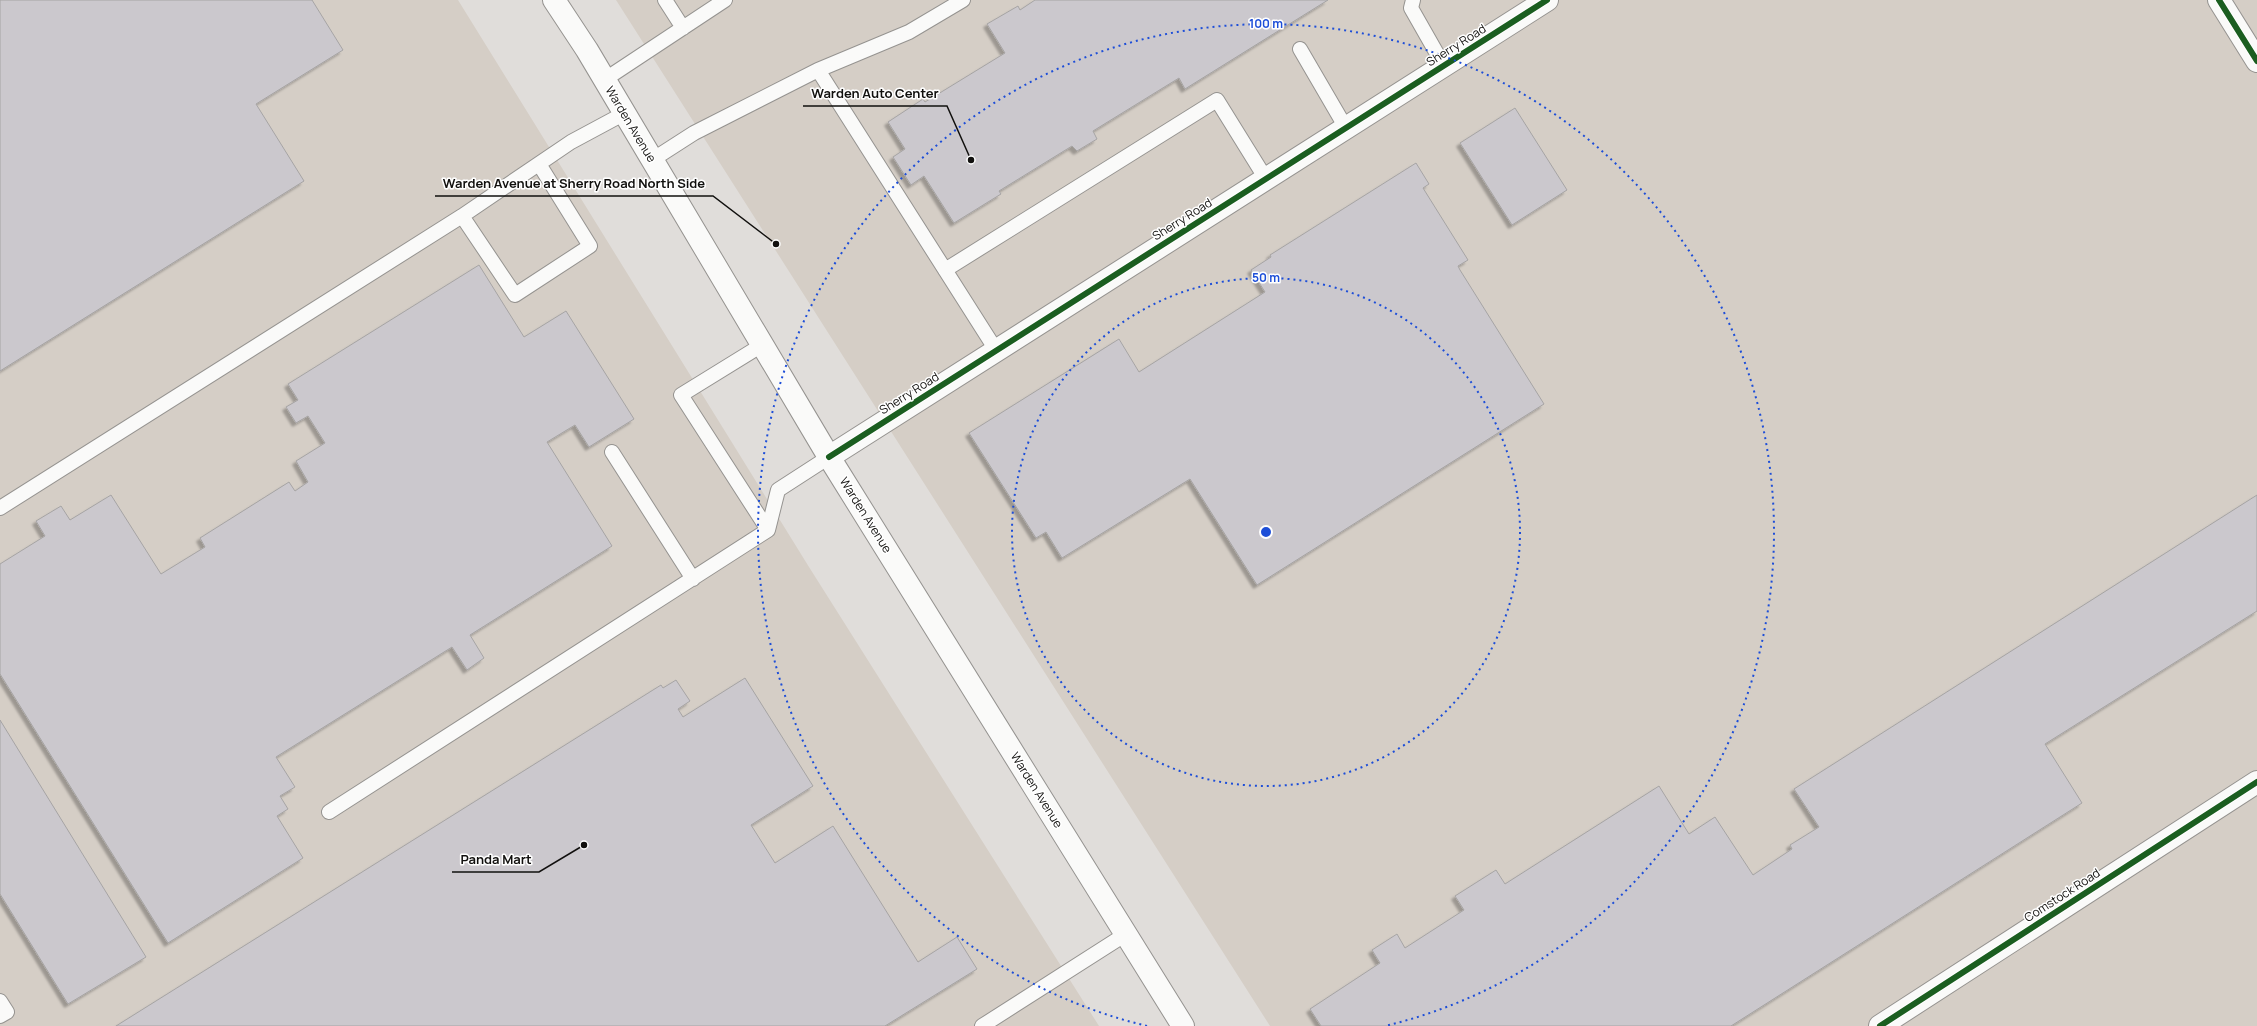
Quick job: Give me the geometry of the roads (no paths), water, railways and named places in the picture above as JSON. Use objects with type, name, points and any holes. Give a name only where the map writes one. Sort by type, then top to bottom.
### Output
[{"type":"street","name":"Warden Avenue","points":[[554,0],[624,113],[829,457],[1183,1026]]},
{"type":"street","points":[[2219,0],[2257,61]]},
{"type":"street","name":"Sherry Road","points":[[829,457],[1444,66],[1538,2]]},
{"type":"street","name":"Comstock Road","points":[[1880,1026],[2257,782]]},
{"type":"lane","points":[[665,0],[683,28]]},
{"type":"lane","points":[[604,80],[725,0]]},
{"type":"lane","points":[[652,160],[694,133],[818,70],[909,32],[963,0]]},
{"type":"lane","points":[[1413,0],[1411,8],[1444,66]]},
{"type":"lane","points":[[1300,49],[1346,128]]},
{"type":"lane","points":[[818,70],[996,350]]},
{"type":"lane","points":[[945,270],[1217,100],[1266,179]]},
{"type":"lane","points":[[0,508],[462,216],[571,142],[624,113]]},
{"type":"lane","points":[[462,216],[515,295],[590,246],[539,164]]},
{"type":"lane","points":[[762,345],[681,395],[768,530]]},
{"type":"lane","points":[[612,452],[693,579]]},
{"type":"lane","points":[[329,812],[768,530],[778,490],[829,457]]},
{"type":"lane","points":[[982,1026],[1126,934]]},
{"type":"lane","points":[[0,1001],[7,1012],[0,1016]]},
{"type":"place","name":"Warden Auto Center","points":[[971,160]]},
{"type":"place","name":"Warden Avenue at Sherry Road North Side","points":[[776,244]]},
{"type":"place","name":"Panda Mart","points":[[584,845]]}]
